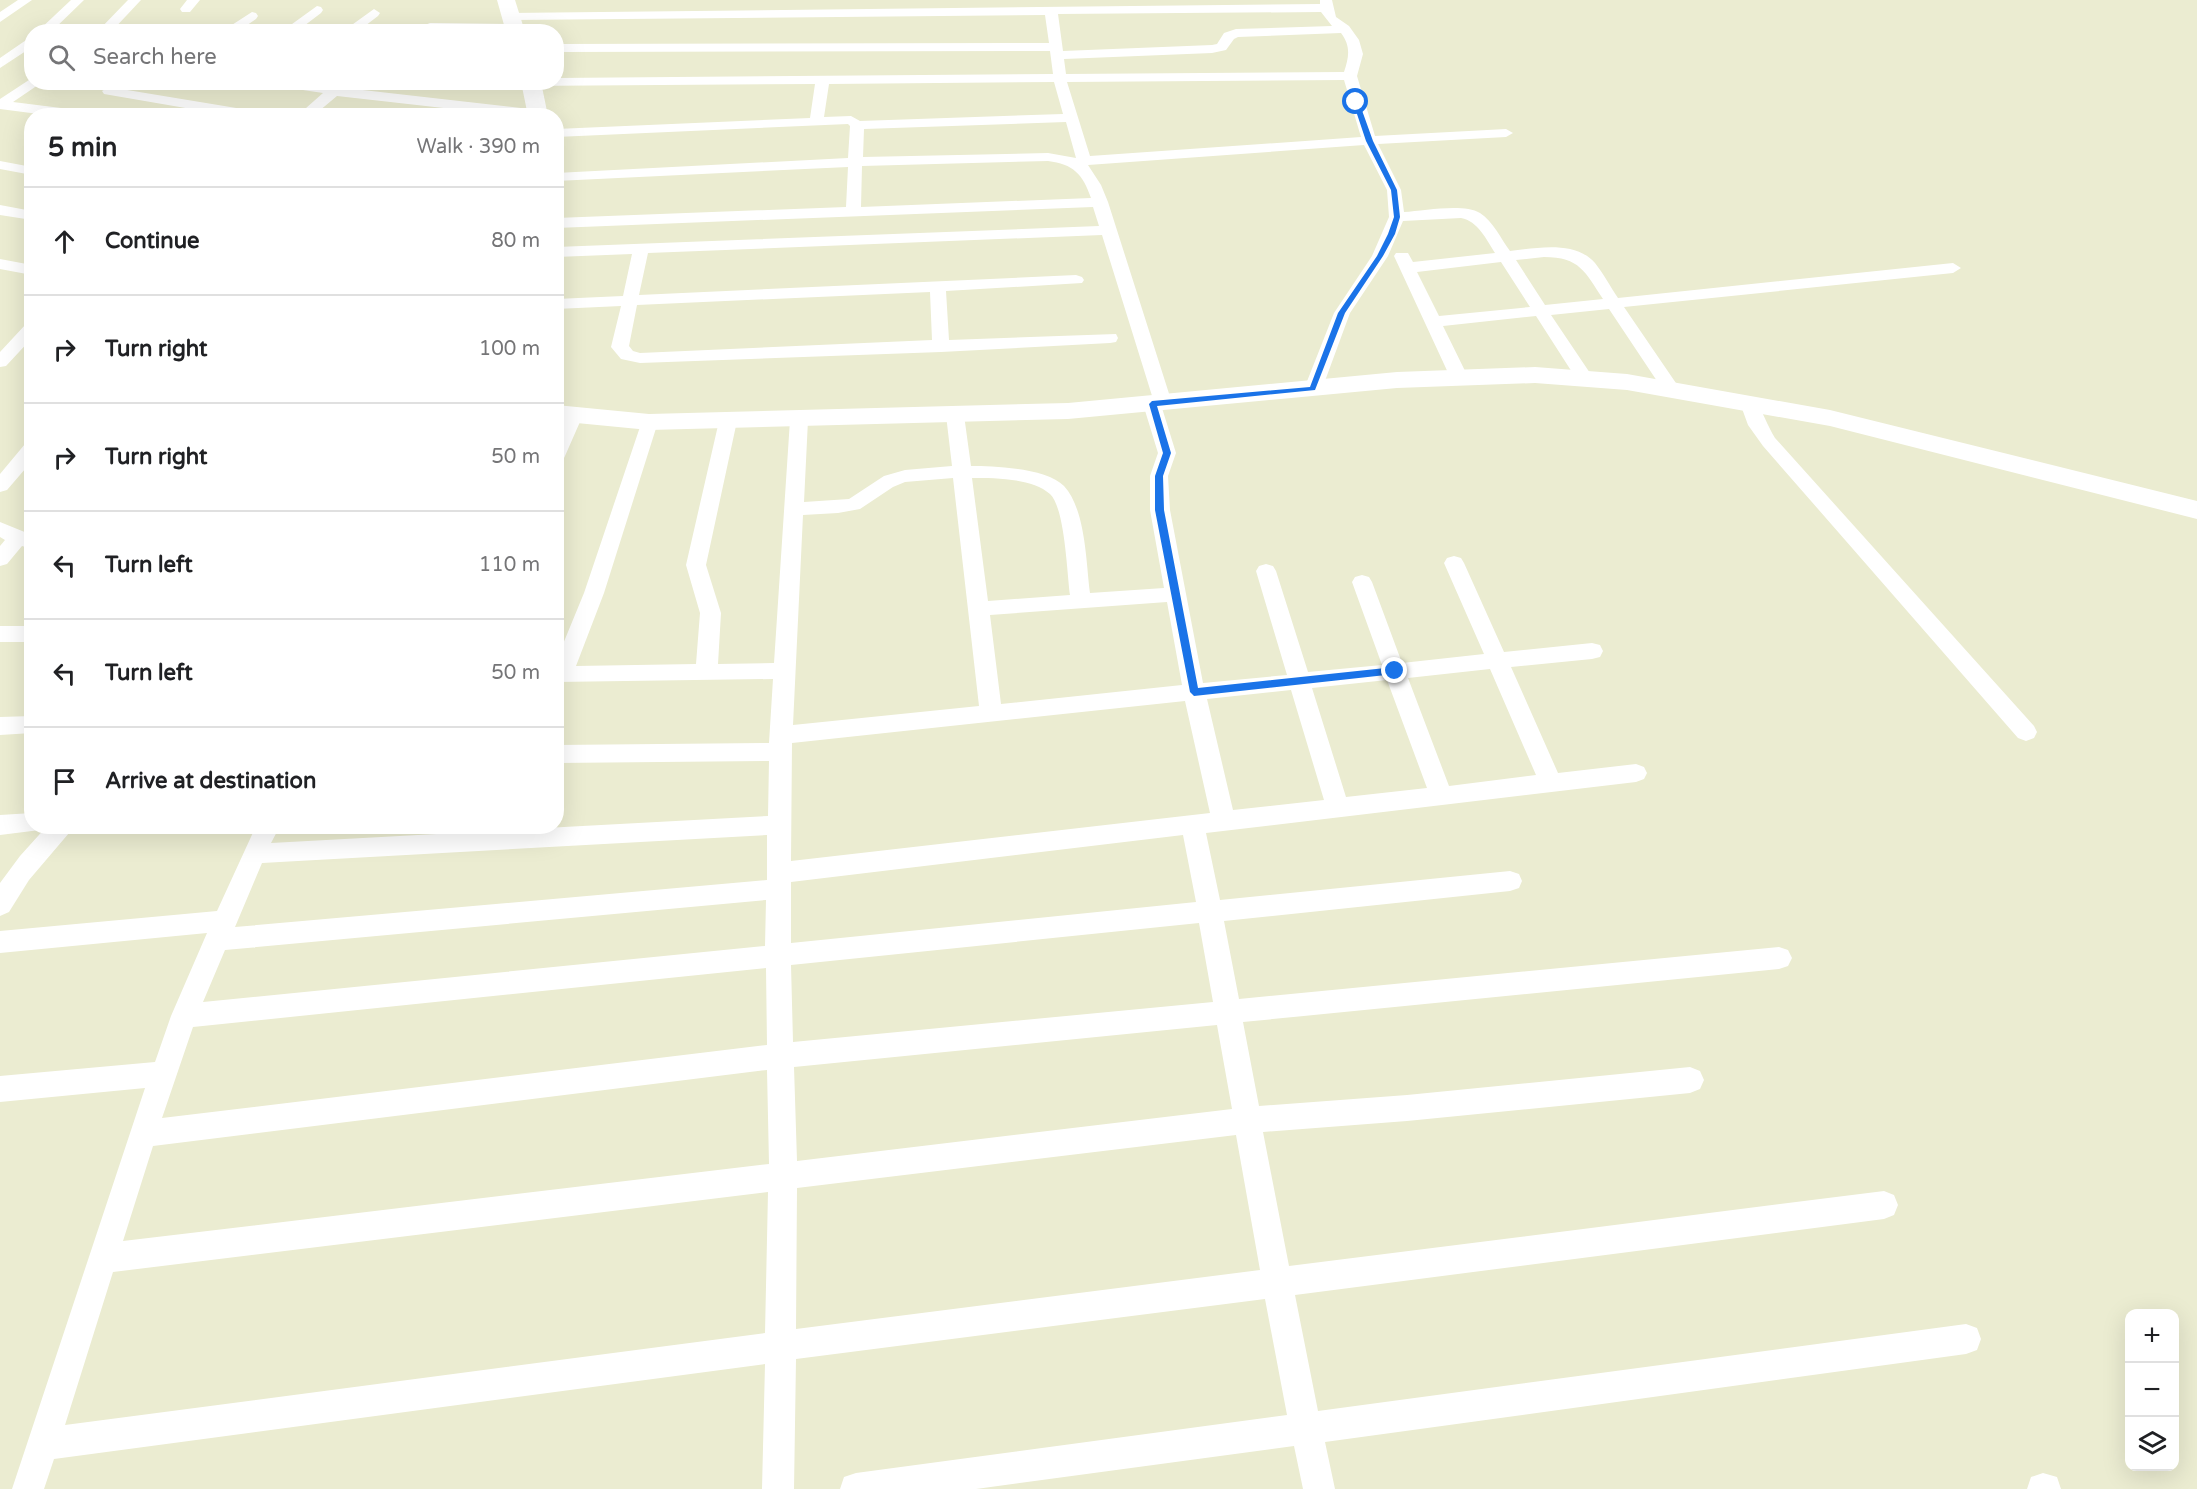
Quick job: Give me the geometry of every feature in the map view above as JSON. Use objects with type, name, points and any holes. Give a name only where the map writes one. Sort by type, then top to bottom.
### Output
[{"type":"main road","points":[[530,90],[536,108]]},
{"type":"main road","points":[[565,414],[650,422],[799,420],[1068,411],[1459,376],[1535,375],[1627,382],[1830,418],[2197,510]]},
{"type":"street","points":[[0,18],[26,0]]},
{"type":"street","points":[[52,24],[78,0]]},
{"type":"street","points":[[111,24],[135,0]]},
{"type":"street","points":[[490,24],[512,19],[1051,12],[1326,4],[1331,19],[1353,40],[1356,54],[1350,76],[1370,141],[1394,190],[1397,217],[1380,256],[1342,313],[1313,389]]},
{"type":"street","points":[[298,24],[317,10]]},
{"type":"street","points":[[1051,12],[1060,80],[1080,162],[1100,202],[1158,403],[1167,453],[1159,476],[1158,489],[1194,692],[1224,821]]},
{"type":"street","points":[[359,24],[374,13]]},
{"type":"street","points":[[240,24],[252,16]]},
{"type":"street","points":[[564,48],[1056,51],[1212,49],[1221,47],[1229,36],[1236,33],[1344,29]]},
{"type":"street","points":[[0,64],[24,46]]},
{"type":"street","points":[[564,83],[1350,76]]},
{"type":"street","points":[[817,121],[822,82]]},
{"type":"street","points":[[7,110],[26,90]]},
{"type":"street","points":[[314,108],[335,90]]},
{"type":"street","points":[[360,90],[488,108]]},
{"type":"street","points":[[109,91],[212,108]]},
{"type":"street","points":[[7,110],[24,111]]},
{"type":"street","points":[[564,133],[851,120],[857,125],[1071,118]]},
{"type":"street","points":[[853,212],[857,125]]},
{"type":"street","points":[[564,177],[854,162],[1048,157],[1080,162],[1506,133]]},
{"type":"street","points":[[0,165],[24,170]]},
{"type":"street","points":[[564,223],[1100,202]]},
{"type":"street","points":[[0,210],[24,214]]},
{"type":"street","points":[[1397,217],[1461,213],[1474,216],[1483,224],[1542,310],[1585,379]]},
{"type":"street","points":[[564,252],[1109,230]]},
{"type":"street","points":[[1391,234],[1459,376]]},
{"type":"street","points":[[641,249],[620,347],[627,355],[640,358],[941,347],[1110,338]]},
{"type":"street","points":[[1407,268],[1552,252],[1577,255],[1588,265],[1615,303],[1671,389]]},
{"type":"street","points":[[1433,322],[1953,268]]},
{"type":"street","points":[[4,269],[24,270]]},
{"type":"street","points":[[564,304],[1076,280]]},
{"type":"street","points":[[938,288],[941,347]]},
{"type":"street","points":[[0,362],[24,336]]},
{"type":"street","points":[[1749,403],[1757,425],[1769,442],[2026,732]]},
{"type":"street","points":[[955,415],[991,713]]},
{"type":"street","points":[[778,1489],[783,1176],[779,1056],[779,825],[783,671],[799,420]]},
{"type":"street","points":[[706,672],[710,632],[709,606],[696,576],[696,565],[728,421]]},
{"type":"street","points":[[564,662],[594,593],[650,422]]},
{"type":"street","points":[[0,486],[24,458]]},
{"type":"street","points":[[793,509],[853,504],[891,480],[961,472],[1021,474],[1042,481],[1056,489],[1063,501],[1072,526],[1081,601]]},
{"type":"street","points":[[0,559],[16,536]]},
{"type":"street","points":[[1454,563],[1551,783]]},
{"type":"street","points":[[1266,571],[1338,808]]},
{"type":"street","points":[[1362,582],[1441,796]]},
{"type":"street","points":[[978,609],[1176,594]]},
{"type":"street","points":[[0,634],[24,634]]},
{"type":"street","points":[[564,754],[781,743],[991,713],[1592,651]]},
{"type":"street","points":[[564,674],[783,671]]},
{"type":"street","points":[[0,726],[24,724]]},
{"type":"street","points":[[0,942],[220,931],[778,881],[1224,821],[1636,773]]},
{"type":"street","points":[[0,825],[24,824]]},
{"type":"street","points":[[254,854],[779,825]]},
{"type":"street","points":[[1194,825],[1249,1120],[1276,1283],[1319,1489]]},
{"type":"street","points":[[0,904],[28,862],[55,834]]},
{"type":"street","points":[[28,1489],[163,1074],[184,1016],[264,834]]},
{"type":"street","points":[[184,1016],[1510,881]]},
{"type":"street","points":[[144,1134],[779,1056],[1779,958]]},
{"type":"street","points":[[0,1089],[163,1074]]},
{"type":"street","points":[[104,1258],[1249,1120],[1407,1108],[1690,1080]]},
{"type":"street","points":[[43,1444],[780,1346],[1884,1205]]},
{"type":"street","points":[[856,1489],[1966,1339]]},
{"type":"route","points":[[1356,102],[1370,141],[1394,190],[1397,217],[1380,256],[1342,313],[1313,389],[1152,404],[1167,453],[1159,476],[1160,510],[1194,692],[1395,671]]}]
